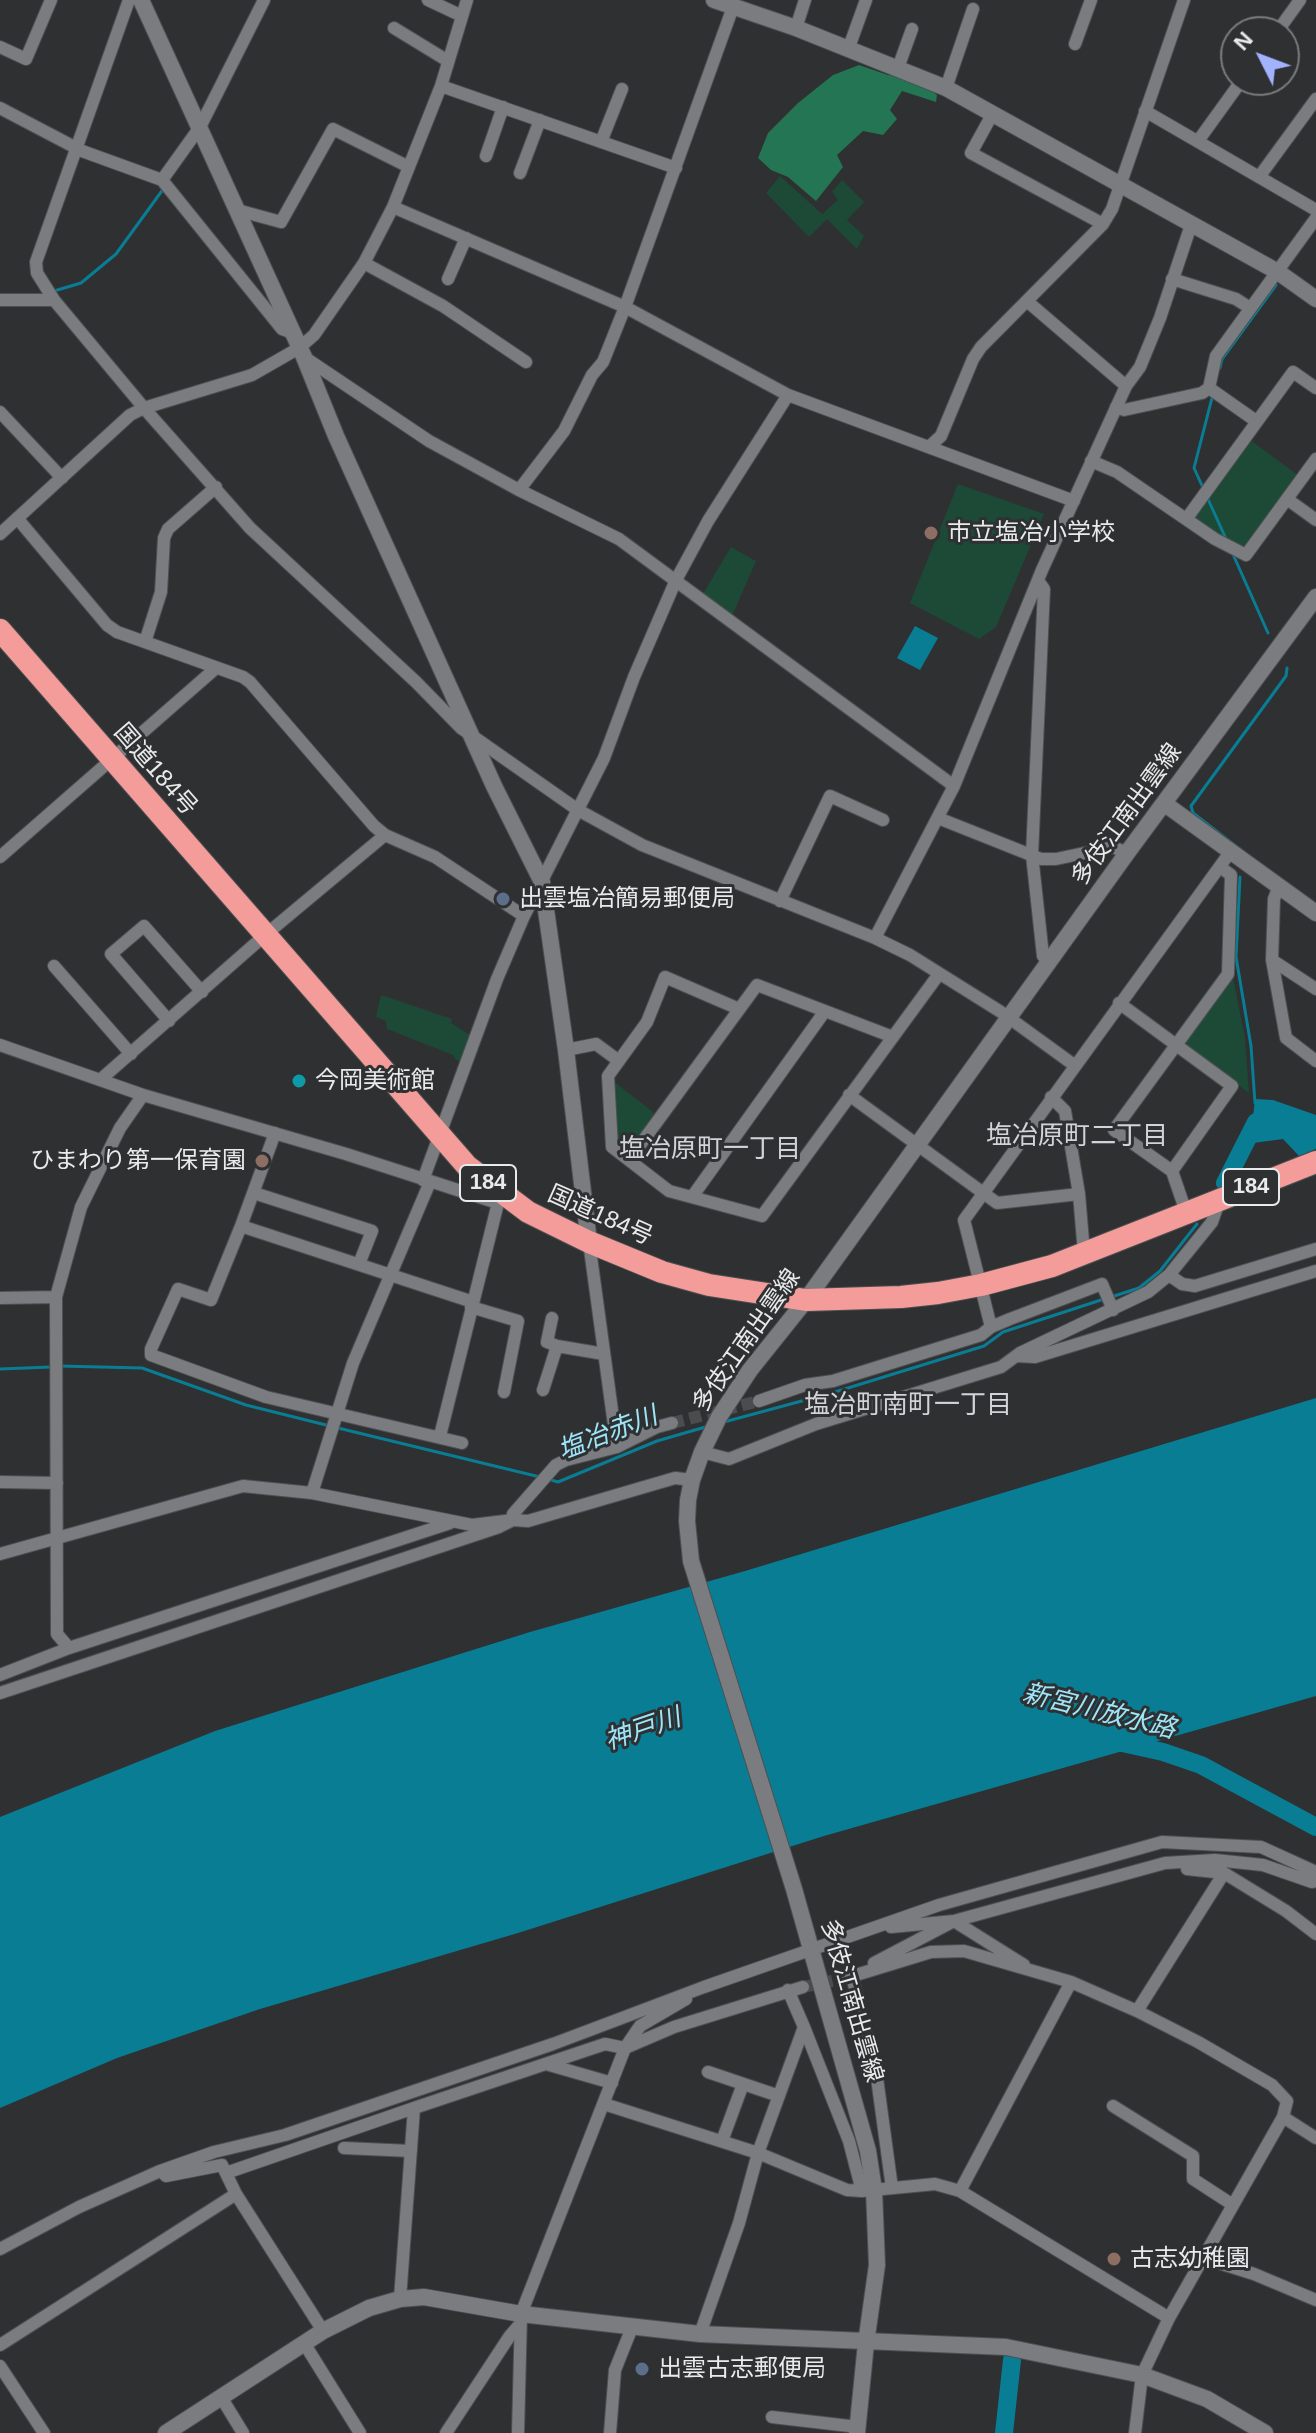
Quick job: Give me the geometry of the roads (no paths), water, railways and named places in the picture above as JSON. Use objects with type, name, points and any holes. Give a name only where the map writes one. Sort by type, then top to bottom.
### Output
[{"type":"highway","name":"国道184号","points":[[0,630],[441,1138],[501,1200],[589,1242],[662,1272],[709,1285],[806,1300],[901,1297],[981,1285],[1052,1266],[1316,1162]]},
{"type":"street","points":[[0,47],[26,59],[51,0]]},
{"type":"street","points":[[129,0],[36,262],[37,273],[54,300],[144,408],[250,528],[416,682],[461,728],[578,810],[642,845],[875,938],[910,955],[1010,1019],[1074,1065]]},
{"type":"street","points":[[141,0],[542,882],[617,1447]]},
{"type":"street","points":[[0,534],[130,415],[252,375],[314,335],[364,263],[393,207],[441,86],[465,5],[428,0]]},
{"type":"street","points":[[714,0],[739,5],[946,88],[1278,272],[1316,299]]},
{"type":"street","points":[[796,28],[805,0]]},
{"type":"street","points":[[848,50],[866,0]]},
{"type":"street","points":[[1075,44],[1091,0]]},
{"type":"street","points":[[930,446],[941,436],[950,419],[973,359],[981,347],[1103,224],[1122,186],[1184,0]]},
{"type":"street","points":[[162,180],[200,127],[261,1]]},
{"type":"street","points":[[519,490],[564,431],[592,375],[603,362],[739,5]]},
{"type":"street","points":[[946,88],[973,9]]},
{"type":"street","points":[[394,28],[448,61]]},
{"type":"street","points":[[898,68],[912,29]]},
{"type":"street","points":[[441,86],[676,168]]},
{"type":"street","points":[[601,142],[622,89]]},
{"type":"street","points":[[1198,141],[1230,96]]},
{"type":"street","points":[[1259,177],[1316,99]]},
{"type":"street","points":[[486,156],[503,107]]},
{"type":"street","points":[[0,108],[82,151],[162,180],[299,346],[429,441],[619,539],[954,786]]},
{"type":"street","points":[[1145,111],[1316,210]]},
{"type":"street","points":[[993,113],[971,153],[1103,224]]},
{"type":"street","points":[[520,173],[540,120]]},
{"type":"street","points":[[237,210],[281,222],[333,129],[409,167]]},
{"type":"street","points":[[393,207],[625,307],[788,395],[1074,501]]},
{"type":"street","points":[[1116,407],[1124,410],[1202,393],[1209,388],[1216,356],[1316,218]]},
{"type":"street","points":[[875,938],[954,786],[1091,461],[1126,386],[1140,367],[1191,225]]},
{"type":"street","points":[[448,279],[466,238]]},
{"type":"street","points":[[364,263],[443,306],[526,362]]},
{"type":"street","points":[[1172,279],[1236,299],[1250,308]]},
{"type":"street","points":[[0,300],[54,300]]},
{"type":"street","points":[[1028,302],[1126,386]]},
{"type":"street","points":[[1187,518],[1293,372],[1316,388]]},
{"type":"street","points":[[1209,388],[1256,421]]},
{"type":"street","points":[[312,1493],[353,1363],[427,1181],[497,979],[524,916],[604,758],[634,677],[676,580],[708,521],[788,395]]},
{"type":"street","points":[[0,412],[62,478]]},
{"type":"street","points":[[1091,461],[1117,472],[1215,539],[1246,555],[1316,459]]},
{"type":"street","points":[[145,642],[161,592],[164,538],[168,529],[216,487]]},
{"type":"street","points":[[1287,499],[1316,520]]},
{"type":"street","points":[[17,518],[107,625],[117,632],[250,682],[374,826],[385,835],[435,857],[524,916]]},
{"type":"street","points":[[1039,582],[1044,589],[1032,855],[1043,956]]},
{"type":"street","name":"多伎江南出雲線","points":[[858,2430],[877,2265],[868,2191],[868,2151],[807,1933],[691,1561],[688,1500],[692,1480],[719,1417],[750,1370],[806,1300],[1127,853],[1316,597]]},
{"type":"street","points":[[0,857],[216,668]]},
{"type":"street","points":[[780,901],[830,796],[883,820]]},
{"type":"street","points":[[1165,804],[1316,913]]},
{"type":"street","points":[[938,818],[1041,859],[1056,859],[1113,847],[1127,853]]},
{"type":"street","points":[[100,1080],[385,835]]},
{"type":"street","points":[[991,1327],[964,1220],[1231,851]]},
{"type":"street","points":[[1186,1212],[1172,1171],[1114,1130],[1228,974],[1231,875],[1220,867]]},
{"type":"street","points":[[1279,886],[1274,899],[1272,960],[1286,1038],[1316,1061]]},
{"type":"street","points":[[169,1021],[111,954],[144,926],[202,992]]},
{"type":"street","points":[[1272,960],[1316,989]]},
{"type":"street","points":[[54,966],[131,1054]]},
{"type":"street","points":[[739,1009],[665,977],[647,1022],[608,1076],[612,1147],[669,1191],[762,1216],[939,974]]},
{"type":"street","points":[[629,1160],[757,985],[893,1037]]},
{"type":"street","points":[[1119,1003],[1232,1086],[1172,1171]]},
{"type":"street","points":[[692,1197],[825,1011]]},
{"type":"street","points":[[566,1050],[596,1044],[619,1061]]},
{"type":"street","points":[[0,1045],[143,1095],[427,1181],[501,1200],[440,1436]]},
{"type":"street","points":[[69,1648],[57,1634],[56,1297],[81,1207],[120,1128],[143,1095]]},
{"type":"street","points":[[849,1095],[997,1203],[1079,1194]]},
{"type":"street","points":[[1051,1097],[1065,1111],[1079,1194],[1084,1253]]},
{"type":"street","points":[[275,1133],[211,1300],[178,1289],[151,1355],[266,1397],[462,1443]]},
{"type":"street","points":[[254,1193],[372,1231],[359,1264]]},
{"type":"street","points":[[702,1452],[729,1459],[816,1424],[1001,1367],[1109,1301],[1148,1292],[1169,1275],[1212,1222],[1220,1199]]},
{"type":"street","points":[[241,1226],[518,1321],[504,1392]]},
{"type":"street","points":[[1169,1275],[1182,1284],[1195,1286],[1316,1249]]},
{"type":"street","points":[[1016,1356],[1035,1357],[1316,1271]]},
{"type":"street","points":[[759,1401],[981,1335],[991,1327],[1102,1284],[1109,1301]]},
{"type":"street","points":[[0,1298],[56,1297]]},
{"type":"street","points":[[552,1318],[547,1342],[604,1354]]},
{"type":"street","points":[[543,1390],[557,1346]]},
{"type":"street","points":[[513,1520],[513,1514],[556,1465],[617,1447],[672,1423]]},
{"type":"street","points":[[0,1554],[243,1486],[312,1493],[472,1525],[528,1521],[675,1478],[692,1480]]},
{"type":"street","points":[[0,1482],[57,1483]]},
{"type":"street","points":[[0,1693],[513,1520]]},
{"type":"street","points":[[0,1675],[69,1648],[453,1522]]},
{"type":"street","points":[[0,2249],[79,2207],[160,2171],[214,2152],[285,2135],[553,2044],[704,1987],[939,1905],[1162,1842],[1261,1847],[1316,1872]]},
{"type":"street","points":[[869,1929],[954,1921],[1165,1863],[1215,1860],[1263,1865],[1316,1881]]},
{"type":"street","points":[[1165,1863],[1179,1868],[1224,1873],[1286,1911],[1316,1934]]},
{"type":"street","points":[[1137,2011],[1224,1873]]},
{"type":"street","points":[[954,1921],[1036,1973]]},
{"type":"street","points":[[954,1921],[846,1978],[931,1952],[964,1951],[1071,1982],[1137,2011],[1272,2085],[1287,2101],[1283,2117],[1169,2318],[1142,2375],[1135,2433]]},
{"type":"street","points":[[852,1976],[877,2078],[892,2188]]},
{"type":"street","points":[[960,2191],[1071,1982]]},
{"type":"street","points":[[446,2433],[521,2319],[625,2048],[640,2026],[704,1987]]},
{"type":"street","points":[[226,2173],[605,2044],[625,2048],[674,2027],[803,1987]]},
{"type":"street","points":[[788,1990],[868,2191]]},
{"type":"street","points":[[700,2334],[739,2223],[758,2153],[804,2027]]},
{"type":"street","points":[[546,2064],[612,2083]]},
{"type":"street","points":[[708,2072],[779,2096]]},
{"type":"street","points":[[722,2141],[743,2084]]},
{"type":"street","points":[[604,2104],[758,2153],[847,2190],[868,2191],[935,2184],[960,2191],[1169,2318]]},
{"type":"street","points":[[1113,2106],[1193,2156],[1193,2179],[1233,2205]]},
{"type":"street","points":[[400,2299],[414,2108]]},
{"type":"street","points":[[1283,2117],[1316,2138]]},
{"type":"street","points":[[344,2148],[411,2151]]},
{"type":"street","points":[[160,2171],[166,2176],[222,2165],[236,2194],[323,2331]]},
{"type":"street","points":[[0,2345],[236,2194]]},
{"type":"street","points":[[1203,2258],[1254,2274],[1316,2300]]},
{"type":"street","points":[[168,2432],[323,2331],[369,2308],[400,2299],[424,2297],[453,2300],[521,2319],[633,2325],[700,2334],[1006,2347],[1142,2375],[1207,2399],[1265,2433]]},
{"type":"street","points":[[518,2433],[521,2319]]},
{"type":"street","points":[[610,2433],[615,2370],[633,2325]]},
{"type":"street","points":[[304,2343],[360,2433]]},
{"type":"street","points":[[0,2366],[44,2433]]},
{"type":"street","points":[[221,2397],[243,2433]]},
{"type":"street","points":[[772,2417],[858,2430]]},
{"type":"water","points":[[915,626],[938,638],[920,670],[897,658]]},
{"type":"water","points":[[1255,1099],[1273,1100],[1316,1115],[1316,1149],[1299,1156],[1283,1139],[1253,1143],[1242,1140],[1253,1117]]},
{"type":"water","name":"神戸川","points":[[1316,1398],[1316,1696],[824,1836],[518,1933],[260,2009],[117,2058],[0,2108],[0,1817],[215,1731],[530,1632],[745,1571]]},
{"type":"waterway","points":[[54,291],[81,283],[116,254],[164,188]]},
{"type":"waterway","points":[[1220,368],[1222,359],[1276,285]]},
{"type":"waterway","points":[[1204,490],[1194,468],[1213,394]]},
{"type":"waterway","points":[[1207,497],[1227,541]]},
{"type":"waterway","points":[[1232,552],[1268,633]]},
{"type":"waterway","points":[[1241,850],[1193,813],[1191,806],[1286,676],[1287,668]]},
{"type":"waterway","points":[[1240,877],[1236,957],[1251,1046],[1255,1103]]},
{"type":"waterway","name":"塩冶赤川","points":[[1225,1183],[1256,1122]]},
{"type":"waterway","name":"塩冶赤川","points":[[1111,1297],[1139,1288],[1160,1271],[1197,1224]]},
{"type":"waterway","name":"塩冶赤川","points":[[724,1422],[984,1346],[1003,1332],[1104,1299]]},
{"type":"waterway","name":"塩冶赤川","points":[[59,1366],[142,1368],[246,1405],[330,1426]]},
{"type":"waterway","name":"塩冶赤川","points":[[0,1369],[51,1367]]},
{"type":"waterway","name":"塩冶赤川","points":[[548,1479],[558,1482],[657,1441],[709,1426]]},
{"type":"waterway","name":"塩冶赤川","points":[[338,1428],[540,1477]]},
{"type":"waterway","name":"新宮川放水路","points":[[1118,1742],[1201,1765],[1316,1827]]},
{"type":"waterway","points":[[1004,2433],[1012,2360]]},
{"type":"tunnel","points":[[672,1423],[759,1401]]},
{"type":"tunnel","points":[[803,1987],[846,1978]]},
{"type":"place","name":"市立塩冶小学校","points":[[931,533]]},
{"type":"place","name":"出雲塩冶簡易郵便局","points":[[503,899]]},
{"type":"place","name":"今岡美術館","points":[[299,1081]]},
{"type":"place","name":"ひまわり第一保育園","points":[[262,1161]]},
{"type":"place","name":"古志幼稚園","points":[[1114,2259]]},
{"type":"place","name":"出雲古志郵便局","points":[[642,2369]]},
{"type":"district","name":"塩冶原町二丁目","points":[[1077,1137]]},
{"type":"district","name":"塩冶原町一丁目","points":[[710,1150]]},
{"type":"district","name":"塩冶町南町一丁目","points":[[908,1406]]}]
